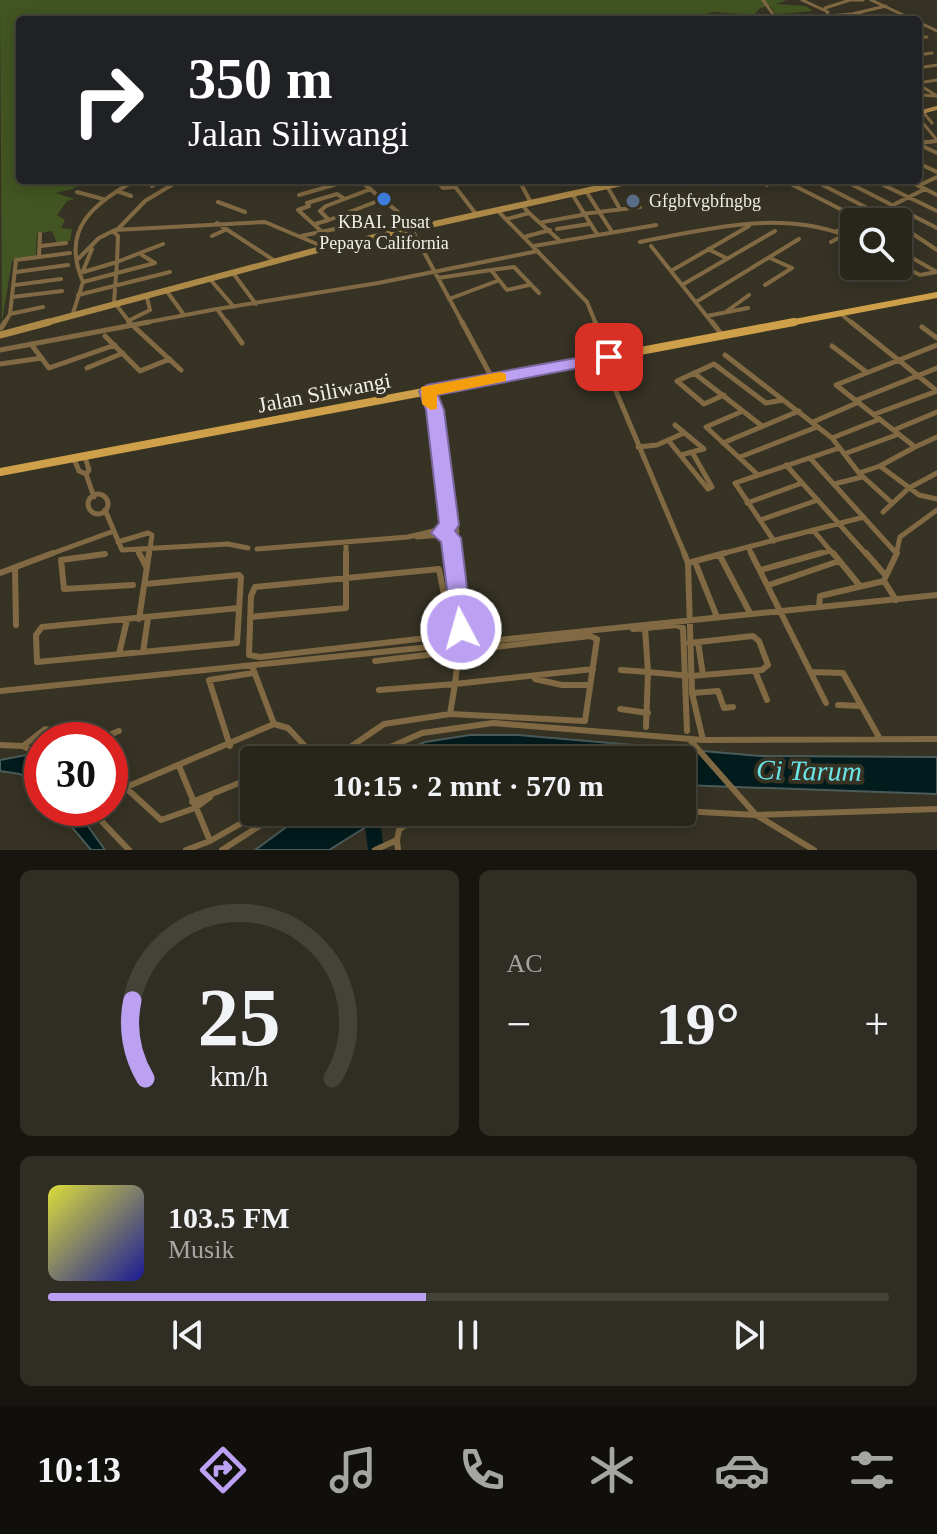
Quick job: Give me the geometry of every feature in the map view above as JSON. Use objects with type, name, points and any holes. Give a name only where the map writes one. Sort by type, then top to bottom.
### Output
[{"type":"main road","points":[[1,331],[336,245],[613,184]]},
{"type":"main road","name":"Jalan Siliwangi","points":[[0,472],[937,295]]},
{"type":"street","points":[[802,0],[824,8],[851,0],[863,0]]},
{"type":"street","points":[[874,0],[906,16]]},
{"type":"street","points":[[838,16],[886,6]]},
{"type":"street","points":[[891,8],[897,7]]},
{"type":"street","points":[[824,8],[828,14],[826,16]]},
{"type":"street","points":[[843,9],[860,16]]},
{"type":"street","points":[[922,38],[927,37]]},
{"type":"street","points":[[922,54],[932,53]]},
{"type":"street","points":[[922,116],[932,123]]},
{"type":"street","points":[[922,117],[937,140]]},
{"type":"street","points":[[73,313],[83,282],[77,260],[77,226],[104,200],[129,184]]},
{"type":"street","points":[[77,260],[99,238],[116,230],[145,201],[173,184]]},
{"type":"street","points":[[299,195],[337,184]]},
{"type":"street","points":[[365,184],[411,228],[492,379]]},
{"type":"street","points":[[440,184],[443,188],[455,187]]},
{"type":"street","points":[[453,184],[476,214]]},
{"type":"street","points":[[521,184],[531,203]]},
{"type":"street","points":[[790,184],[840,211]]},
{"type":"street","points":[[821,184],[867,208]]},
{"type":"street","points":[[851,184],[937,228]]},
{"type":"street","points":[[881,184],[937,211]]},
{"type":"street","points":[[919,185],[937,195]]},
{"type":"street","points":[[607,186],[620,209]]},
{"type":"street","points":[[329,220],[320,211],[343,198],[372,189]]},
{"type":"street","points":[[886,208],[925,189]]},
{"type":"street","points":[[116,191],[131,196]]},
{"type":"street","points":[[586,191],[612,232]]},
{"type":"street","points":[[77,192],[104,200]]},
{"type":"street","points":[[336,245],[298,210],[336,194],[343,198]]},
{"type":"street","points":[[572,194],[598,235]]},
{"type":"street","points":[[315,224],[384,199]]},
{"type":"street","points":[[218,202],[247,213],[249,221]]},
{"type":"street","points":[[521,205],[543,222],[560,241]]},
{"type":"street","points":[[543,222],[640,207]]},
{"type":"street","points":[[497,210],[587,302],[638,447],[717,617]]},
{"type":"street","points":[[506,219],[529,213]]},
{"type":"street","points":[[116,230],[249,221],[272,223],[325,248]]},
{"type":"street","points":[[217,223],[275,261]]},
{"type":"street","points":[[557,229],[589,224]]},
{"type":"street","points":[[640,242],[733,225],[799,224],[840,233]]},
{"type":"street","points":[[533,246],[656,225]]},
{"type":"street","points":[[671,271],[749,226]]},
{"type":"street","points":[[212,236],[226,229]]},
{"type":"street","points":[[300,237],[335,229]]},
{"type":"street","points":[[116,230],[114,302],[131,323],[181,370]]},
{"type":"street","points":[[524,237],[550,230]]},
{"type":"street","points":[[682,285],[775,231]]},
{"type":"street","points":[[39,257],[40,234]]},
{"type":"street","points":[[912,234],[937,250]]},
{"type":"street","points":[[831,242],[840,237]]},
{"type":"street","points":[[696,302],[799,239]]},
{"type":"street","points":[[41,246],[66,243]]},
{"type":"street","points":[[81,272],[163,244]]},
{"type":"street","points":[[651,246],[723,336]]},
{"type":"street","points":[[81,272],[92,249]]},
{"type":"street","points":[[708,249],[727,259]]},
{"type":"street","points":[[0,352],[131,323],[256,304],[538,251]]},
{"type":"street","points":[[1,331],[10,314],[16,260],[70,253]]},
{"type":"street","points":[[83,282],[155,263],[141,254]]},
{"type":"street","points":[[765,285],[792,268],[769,257]]},
{"type":"street","points":[[912,258],[937,272]]},
{"type":"street","points":[[16,272],[68,265]]},
{"type":"street","points":[[438,278],[514,267],[539,293]]},
{"type":"street","points":[[491,270],[507,290],[529,285]]},
{"type":"street","points":[[912,270],[922,275],[937,272]]},
{"type":"street","points":[[78,295],[170,272]]},
{"type":"street","points":[[233,272],[256,304]]},
{"type":"street","points":[[209,278],[234,307]]},
{"type":"street","points":[[15,285],[61,279]]},
{"type":"street","points":[[449,299],[497,281]]},
{"type":"street","points":[[166,289],[184,315]]},
{"type":"street","points":[[12,297],[62,291]]},
{"type":"street","points":[[724,313],[749,295]]},
{"type":"street","points":[[131,323],[149,311],[147,298]]},
{"type":"street","points":[[10,314],[43,307]]},
{"type":"street","points":[[707,316],[748,308]]},
{"type":"street","points":[[217,309],[242,343]]},
{"type":"street","points":[[832,438],[937,391],[841,313]]},
{"type":"street","points":[[922,327],[937,338]]},
{"type":"street","points":[[105,336],[140,371],[170,359]]},
{"type":"street","points":[[31,344],[49,368],[115,345]]},
{"type":"street","points":[[915,447],[836,384],[937,345]]},
{"type":"street","points":[[832,346],[866,372]]},
{"type":"street","points":[[87,368],[123,353]]},
{"type":"street","points":[[725,355],[832,438],[860,475],[892,503]]},
{"type":"street","points":[[0,364],[42,358]]},
{"type":"street","points":[[724,395],[704,404],[677,382],[714,364],[767,404],[783,400]]},
{"type":"street","points":[[740,457],[858,401],[937,368]]},
{"type":"street","points":[[694,373],[762,426]]},
{"type":"street","points":[[751,391],[764,384]]},
{"type":"street","points":[[432,390],[460,646],[450,714]]},
{"type":"street","points":[[743,411],[706,426],[757,474]]},
{"type":"street","points":[[723,443],[799,411]]},
{"type":"street","points":[[774,541],[735,483],[786,465],[842,451],[896,432],[937,412]]},
{"type":"street","points":[[675,425],[704,449],[681,455]]},
{"type":"street","points":[[638,447],[684,433]]},
{"type":"street","points":[[833,484],[880,466],[937,437]]},
{"type":"street","points":[[668,440],[708,489],[712,487],[692,452]]},
{"type":"street","points":[[85,457],[89,470],[86,474]]},
{"type":"street","points":[[810,458],[896,553]]},
{"type":"street","points":[[74,459],[79,471],[86,474],[94,497]]},
{"type":"street","points":[[786,465],[885,578],[896,600]]},
{"type":"street","points":[[880,466],[921,497],[937,499]]},
{"type":"street","points":[[883,512],[909,488],[937,473]]},
{"type":"street","points":[[747,503],[802,483]]},
{"type":"street","points":[[105,510],[94,513],[87,509],[88,502],[94,497],[110,499],[105,510],[122,550],[228,544],[248,548]]},
{"type":"street","points":[[760,520],[818,500]]},
{"type":"street","points":[[819,607],[817,599],[820,596],[885,578],[896,553],[897,542],[906,529],[937,510]]},
{"type":"street","points":[[692,562],[864,517]]},
{"type":"street","points":[[813,530],[860,586]]},
{"type":"street","points":[[0,573],[114,531]]},
{"type":"street","points":[[257,549],[446,532]]},
{"type":"street","points":[[118,542],[150,533],[152,550],[139,619]]},
{"type":"street","points":[[250,617],[344,609],[348,602],[346,542]]},
{"type":"street","points":[[749,549],[826,703]]},
{"type":"street","points":[[59,551],[63,586],[67,591],[133,585]]},
{"type":"street","points":[[138,551],[147,569]]},
{"type":"street","points":[[761,570],[830,551]]},
{"type":"street","points":[[61,560],[105,554]]},
{"type":"street","points":[[720,556],[750,613]]},
{"type":"street","points":[[769,585],[839,561]]},
{"type":"street","points":[[692,562],[686,628],[690,738],[756,815],[814,850]]},
{"type":"street","points":[[15,568],[16,625]]},
{"type":"street","points":[[439,569],[443,575],[448,634],[260,657],[249,655],[252,590],[255,587],[346,578],[439,569]]},
{"type":"street","points":[[145,584],[238,575],[241,577],[239,608],[235,643],[38,663],[36,635],[42,627],[239,608]]},
{"type":"street","points":[[0,691],[252,670],[689,618],[937,595]]},
{"type":"street","points":[[143,652],[148,618]]},
{"type":"street","points":[[119,654],[127,620]]},
{"type":"street","points":[[633,629],[677,625],[686,628]]},
{"type":"street","points":[[645,628],[648,672],[646,727]]},
{"type":"street","points":[[686,628],[688,676],[703,740]]},
{"type":"street","points":[[352,746],[384,724],[450,714],[501,714],[581,722],[586,718],[597,642],[593,636],[460,646],[375,661]]},
{"type":"street","points":[[621,670],[688,676],[755,671],[768,665],[756,638],[689,643]]},
{"type":"street","points":[[698,642],[703,675]]},
{"type":"street","points":[[379,690],[534,678],[593,669]]},
{"type":"street","points":[[252,670],[274,724]]},
{"type":"street","points":[[230,746],[209,680],[252,670]]},
{"type":"street","points":[[755,671],[767,700]]},
{"type":"street","points":[[812,672],[843,673],[880,740]]},
{"type":"street","points":[[534,678],[562,685],[590,685]]},
{"type":"street","points":[[692,693],[718,691],[724,708],[733,707]]},
{"type":"street","points":[[838,705],[861,706]]},
{"type":"street","points":[[620,709],[648,713]]},
{"type":"street","points":[[393,746],[422,733],[493,723],[703,740],[937,739]]},
{"type":"street","points":[[128,787],[230,746],[274,724],[288,728],[305,746]]},
{"type":"street","points":[[0,745],[23,746]]},
{"type":"street","points":[[179,766],[210,841]]},
{"type":"street","points":[[128,790],[161,820],[240,783]]},
{"type":"street","points":[[696,812],[756,815],[937,809]]},
{"type":"street","points":[[186,850],[240,824]]},
{"type":"street","points":[[106,826],[129,850]]},
{"type":"street","points":[[222,850],[259,826]]},
{"type":"street","points":[[375,850],[394,841],[404,826]]},
{"type":"street","points":[[394,841],[398,850]]},
{"type":"green space","points":[[0,0],[787,0],[776,4],[806,6],[813,11],[777,16],[770,6],[760,8],[754,15],[713,12],[698,16],[16,16],[16,184],[80,184],[56,193],[75,199],[67,201],[57,215],[65,220],[61,228],[72,229],[70,241],[57,243],[52,231],[37,234],[36,256],[12,261],[2,321]]},
{"type":"water","points":[[470,735],[518,735],[645,746],[416,746]]},
{"type":"water","name":"Ci Tarum","points":[[696,750],[760,756],[937,757],[937,794],[696,785]]},
{"type":"water","points":[[24,755],[24,777],[0,771],[0,760]]},
{"type":"water","points":[[71,826],[88,826],[105,850],[91,850]]},
{"type":"water","points":[[288,826],[368,826],[329,850],[255,850]]},
{"type":"waterway","points":[[373,826],[376,850]]},
{"type":"slow traffic","points":[[431,404],[427,391],[500,378]]},
{"type":"place","name":"KBAI. Pusat Pepaya California","points":[[384,199]]},
{"type":"place","name":"Gfgbfvgbfngbg","points":[[633,201]]},
{"type":"route","points":[[461,629],[451,538],[441,533],[449,525],[435,410],[427,391],[609,357]]}]
